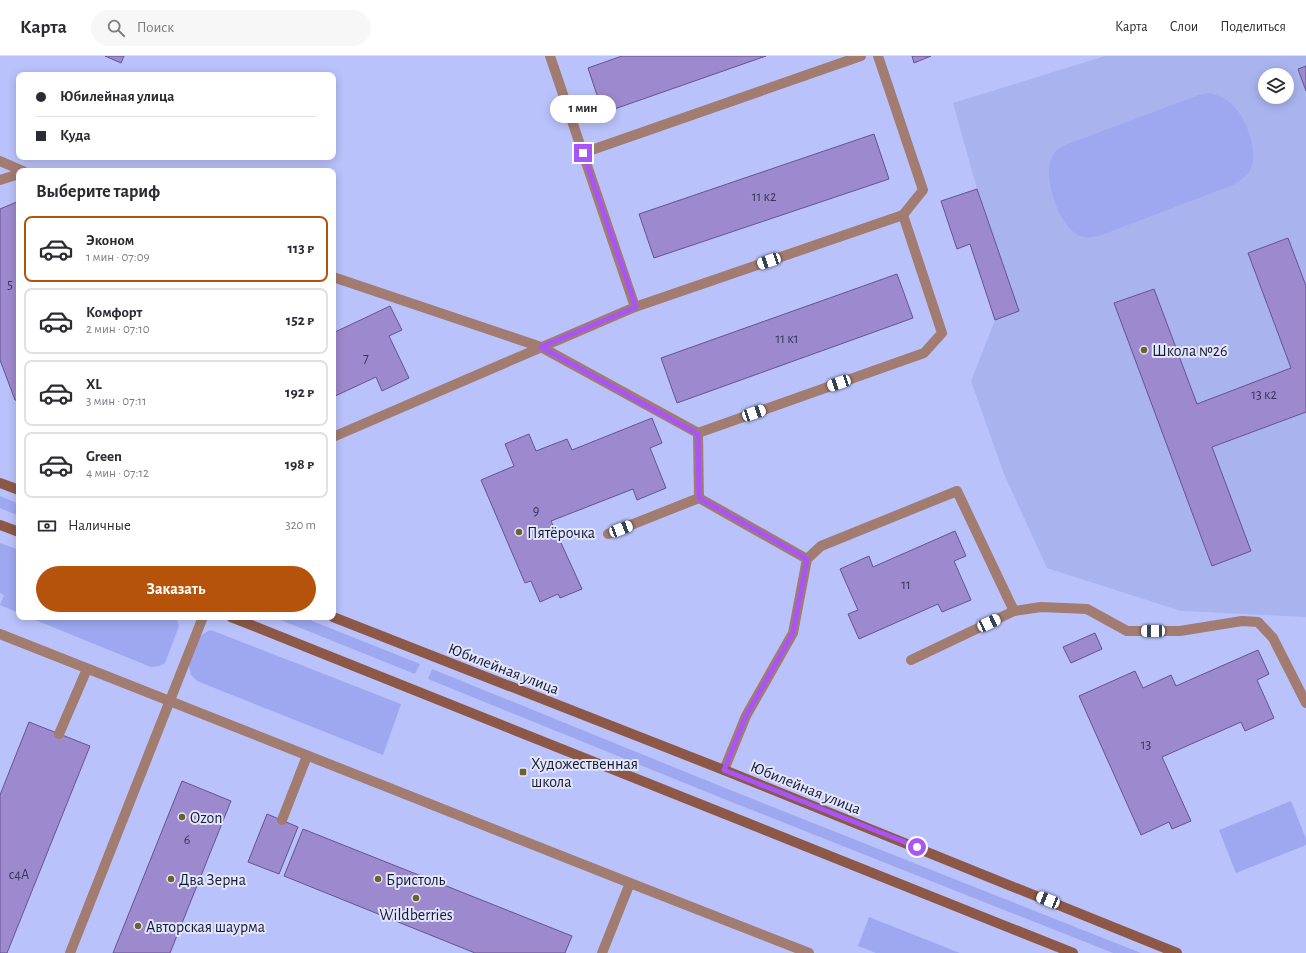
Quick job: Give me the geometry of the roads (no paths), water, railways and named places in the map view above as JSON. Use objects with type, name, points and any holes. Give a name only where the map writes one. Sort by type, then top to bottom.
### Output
[{"type":"main road","points":[[0,483],[16,489]]},
{"type":"main road","points":[[0,524],[16,531]]},
{"type":"main road","name":"Юбилейная улица","points":[[336,618],[724,770],[1177,953]]},
{"type":"main road","points":[[238,620],[1073,953]]},
{"type":"lane","points":[[550,56],[636,307]]},
{"type":"lane","points":[[583,153],[861,56]]},
{"type":"lane","points":[[336,436],[636,307],[903,215],[923,190],[878,56]]},
{"type":"lane","points":[[0,162],[16,168]]},
{"type":"lane","points":[[0,180],[16,175]]},
{"type":"lane","points":[[336,278],[541,347],[698,434],[924,353],[942,333],[903,215]]},
{"type":"lane","points":[[698,434],[699,498]]},
{"type":"lane","points":[[724,770],[746,716],[793,633],[807,559],[821,546],[957,491],[1014,611]]},
{"type":"lane","points":[[608,534],[699,498]]},
{"type":"lane","points":[[699,498],[807,559]]},
{"type":"lane","points":[[911,660],[1014,611],[1041,607],[1087,610],[1127,631],[1180,631],[1242,621],[1258,622],[1274,638],[1306,703]]},
{"type":"lane","points":[[70,953],[202,620]]},
{"type":"lane","points":[[0,634],[809,953]]},
{"type":"lane","points":[[59,734],[87,669]]},
{"type":"lane","points":[[282,820],[307,756]]},
{"type":"lane","points":[[602,953],[630,883]]},
{"type":"place","name":"Школа №26","points":[[1144,350]]},
{"type":"place","name":"Пятёрочка","points":[[519,532]]},
{"type":"place","name":"Художественная школа","points":[[523,772]]},
{"type":"place","name":"Ozon","points":[[182,817]]},
{"type":"place","name":"Два Зерна","points":[[171,879]]},
{"type":"place","name":"Бристоль","points":[[378,879]]},
{"type":"place","name":"Wildberries","points":[[416,898]]},
{"type":"place","name":"Авторская шаурма","points":[[138,926]]}]
